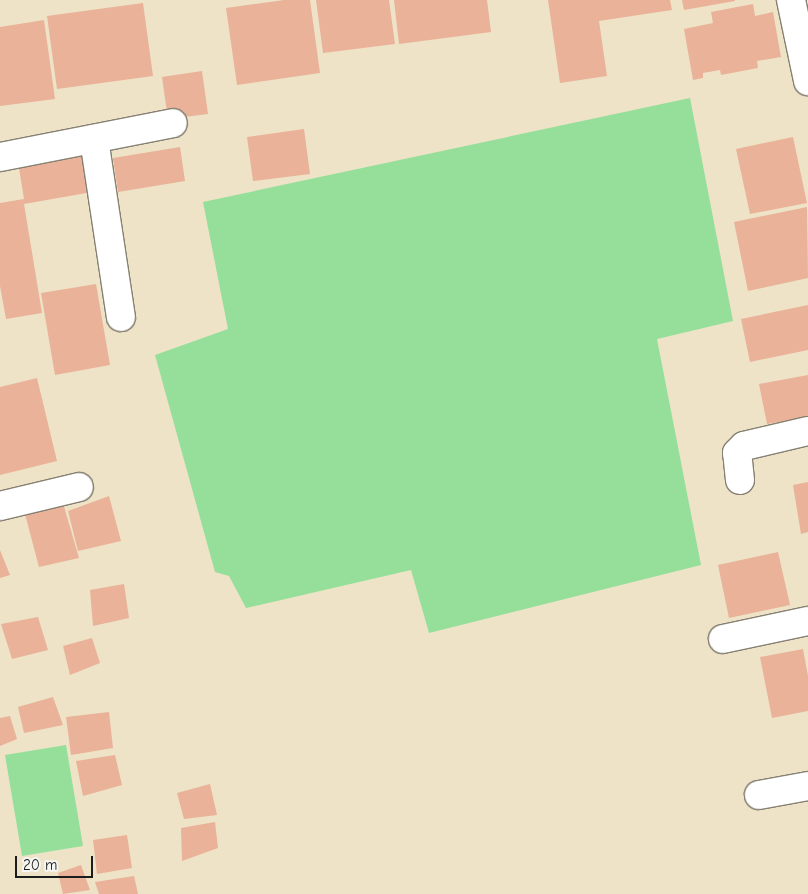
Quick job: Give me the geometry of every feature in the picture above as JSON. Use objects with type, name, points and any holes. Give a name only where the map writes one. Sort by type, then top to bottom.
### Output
[{"type":"street","points":[[791,0],[807,74]]},
{"type":"street","points":[[0,157],[173,124]]},
{"type":"street","points":[[94,139],[121,316]]},
{"type":"street","points":[[740,480],[737,453],[744,446],[808,431]]},
{"type":"street","points":[[0,506],[79,487]]},
{"type":"street","points":[[723,639],[808,621]]},
{"type":"street","points":[[759,795],[808,786]]},
{"type":"green space","points":[[690,98],[733,321],[657,339],[701,565],[429,633],[411,570],[246,608],[229,576],[215,572],[155,355],[228,329],[203,202]]},
{"type":"green space","points":[[66,745],[83,846],[22,856],[5,755]]},
{"type":"building","points":[[284,0],[310,0],[320,73],[237,85],[226,8]]},
{"type":"building","points":[[316,0],[389,0],[395,44],[323,53]]},
{"type":"building","points":[[394,0],[487,0],[491,32],[399,44]]},
{"type":"building","points":[[548,0],[670,0],[672,10],[599,21],[607,76],[560,83]]},
{"type":"building","points":[[682,0],[735,0],[735,1],[684,10]]},
{"type":"building","points":[[143,3],[153,76],[57,89],[47,16]]},
{"type":"building","points":[[753,4],[755,16],[773,12],[781,57],[757,61],[758,68],[721,75],[720,70],[703,73],[703,78],[693,80],[684,29],[713,23],[711,12]]},
{"type":"building","points":[[44,20],[55,99],[0,106],[0,27]]},
{"type":"building","points":[[202,71],[208,114],[168,119],[162,77]]},
{"type":"building","points":[[304,129],[310,174],[253,181],[247,137]]},
{"type":"building","points":[[793,137],[807,203],[750,214],[736,149]]},
{"type":"building","points":[[180,147],[185,181],[118,192],[113,158]]},
{"type":"building","points":[[91,150],[98,191],[24,204],[42,313],[6,319],[0,286],[0,203],[24,199],[18,162]]},
{"type":"building","points":[[807,207],[808,278],[748,291],[734,222]]},
{"type":"building","points":[[96,284],[110,365],[55,375],[41,293]]},
{"type":"building","points":[[808,305],[808,350],[750,362],[741,319]]},
{"type":"building","points":[[808,375],[808,417],[767,424],[759,384]]},
{"type":"building","points":[[37,378],[57,461],[0,475],[0,387]]},
{"type":"building","points":[[808,482],[808,532],[801,534],[793,485]]},
{"type":"building","points":[[109,496],[121,541],[78,551],[68,511]]},
{"type":"building","points":[[63,503],[79,558],[39,567],[25,514]]},
{"type":"building","points":[[0,550],[10,575],[0,578]]},
{"type":"building","points":[[778,552],[790,605],[729,618],[718,565]]},
{"type":"building","points":[[124,584],[129,618],[93,626],[90,590]]},
{"type":"building","points":[[38,617],[48,650],[12,659],[1,624]]},
{"type":"building","points":[[92,638],[100,663],[70,675],[63,646]]},
{"type":"building","points":[[803,649],[808,676],[808,711],[772,718],[760,657]]},
{"type":"building","points":[[53,697],[63,725],[24,733],[18,707]]},
{"type":"building","points":[[109,712],[113,748],[71,755],[66,717]]},
{"type":"building","points":[[10,716],[17,739],[0,746],[0,718]]},
{"type":"building","points":[[115,755],[122,785],[83,796],[76,761]]},
{"type":"building","points":[[210,784],[217,815],[184,819],[177,793]]},
{"type":"building","points":[[215,822],[218,848],[182,861],[181,828]]},
{"type":"building","points":[[127,835],[132,868],[97,874],[93,840]]},
{"type":"building","points":[[81,865],[90,890],[63,894],[58,873]]},
{"type":"building","points":[[134,876],[138,894],[99,894],[95,882]]}]
